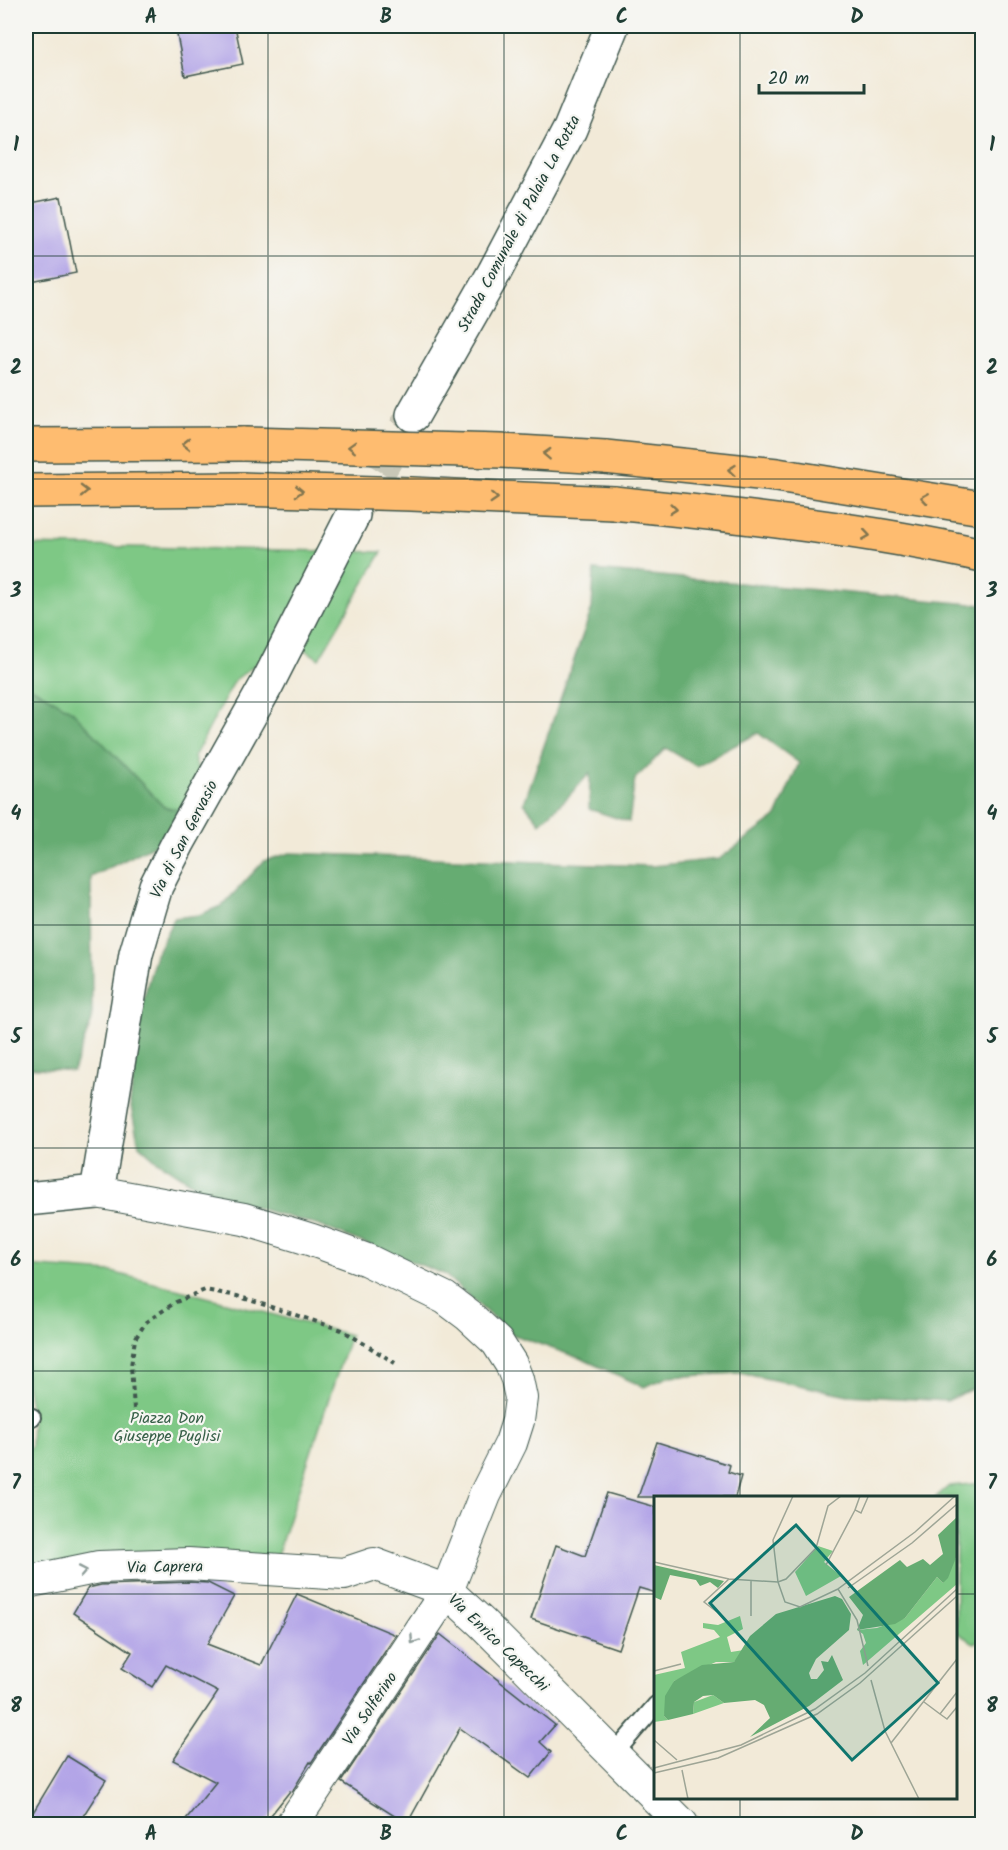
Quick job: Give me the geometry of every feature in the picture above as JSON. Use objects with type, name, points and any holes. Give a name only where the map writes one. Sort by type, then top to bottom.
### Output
[{"type":"highway","points":[[26,445],[244,444],[501,451],[605,457],[777,475],[982,508]]},
{"type":"highway","points":[[26,491],[241,489],[615,503],[780,521],[952,548],[982,555]]},
{"type":"street","name":"Strada Comunale di Palaia La Rotta","points":[[413,415],[494,273],[570,129],[612,26]]},
{"type":"street","name":"Via di San Gervasio","points":[[97,1192],[136,954],[156,886],[177,843],[266,686],[353,515]]},
{"type":"street","points":[[26,1199],[97,1192]]},
{"type":"street","name":"Via Solferino","points":[[97,1192],[244,1219],[366,1260],[445,1298],[469,1316],[496,1342],[511,1364],[517,1379],[521,1398],[518,1421],[511,1443],[485,1495],[447,1592],[292,1824]]},
{"type":"street","name":"Via Caprera","points":[[26,1582],[99,1568],[177,1564],[306,1572]]},
{"type":"street","name":"Via Enrico Capecchi","points":[[306,1572],[345,1574],[374,1564],[447,1592],[482,1623],[654,1795]]},
{"type":"street","name":"Via Enrico Capecchi","points":[[658,1799],[682,1824]]},
{"type":"lane","points":[[614,1754],[654,1707]]},
{"type":"path","points":[[134,1409],[131,1366],[135,1339],[146,1322],[176,1302],[205,1290],[237,1296],[342,1330],[394,1363]]},
{"type":"green space","points":[[26,545],[382,552],[319,659],[290,639],[235,680],[194,757],[212,816],[164,807],[72,711],[26,684]]},
{"type":"green space","points":[[594,570],[982,605],[982,1384],[947,1401],[848,1395],[739,1373],[668,1377],[644,1387],[582,1359],[511,1334],[444,1274],[320,1226],[208,1194],[157,1161],[139,1145],[130,1103],[142,1004],[156,954],[174,918],[199,915],[223,905],[264,861],[290,853],[652,866],[719,859],[776,817],[799,763],[758,733],[696,766],[666,748],[635,779],[629,822],[589,809],[590,773],[540,823],[524,803],[592,608]]},
{"type":"green space","points":[[26,684],[72,711],[164,807],[212,816],[91,877],[92,1020],[73,1071],[26,1067]]},
{"type":"green space","name":"Piazza Don Giuseppe Puglisi","points":[[26,1266],[112,1272],[350,1335],[276,1558],[26,1570],[26,1450],[31,1447],[32,1417],[26,1384]]},
{"type":"green space","points":[[982,1483],[982,1639],[974,1643],[957,1633],[957,1496],[937,1496],[949,1486]]},
{"type":"building","points":[[197,26],[235,26],[243,64],[185,76],[176,30]]},
{"type":"building","points":[[61,197],[76,273],[26,283],[26,204]]},
{"type":"building","points":[[657,1442],[730,1465],[728,1472],[741,1476],[735,1496],[638,1497]]},
{"type":"building","points":[[607,1493],[654,1506],[654,1592],[639,1588],[618,1649],[531,1619],[556,1545],[585,1556]]},
{"type":"building","points":[[208,1583],[234,1596],[207,1644],[261,1665],[297,1594],[396,1635],[292,1792],[290,1791],[264,1824],[182,1824],[216,1782],[173,1760],[218,1692],[166,1665],[152,1687],[122,1668],[132,1652],[73,1613],[88,1588],[101,1585]]},
{"type":"building","points":[[440,1634],[555,1725],[540,1742],[551,1752],[530,1778],[460,1728],[407,1824],[341,1782]]},
{"type":"building","points":[[67,1756],[106,1780],[78,1824],[26,1824]]},
{"type":"tunnel","points":[[354,513],[413,415]]},
{"type":"railway","points":[[26,1121],[31,1121]]}]
